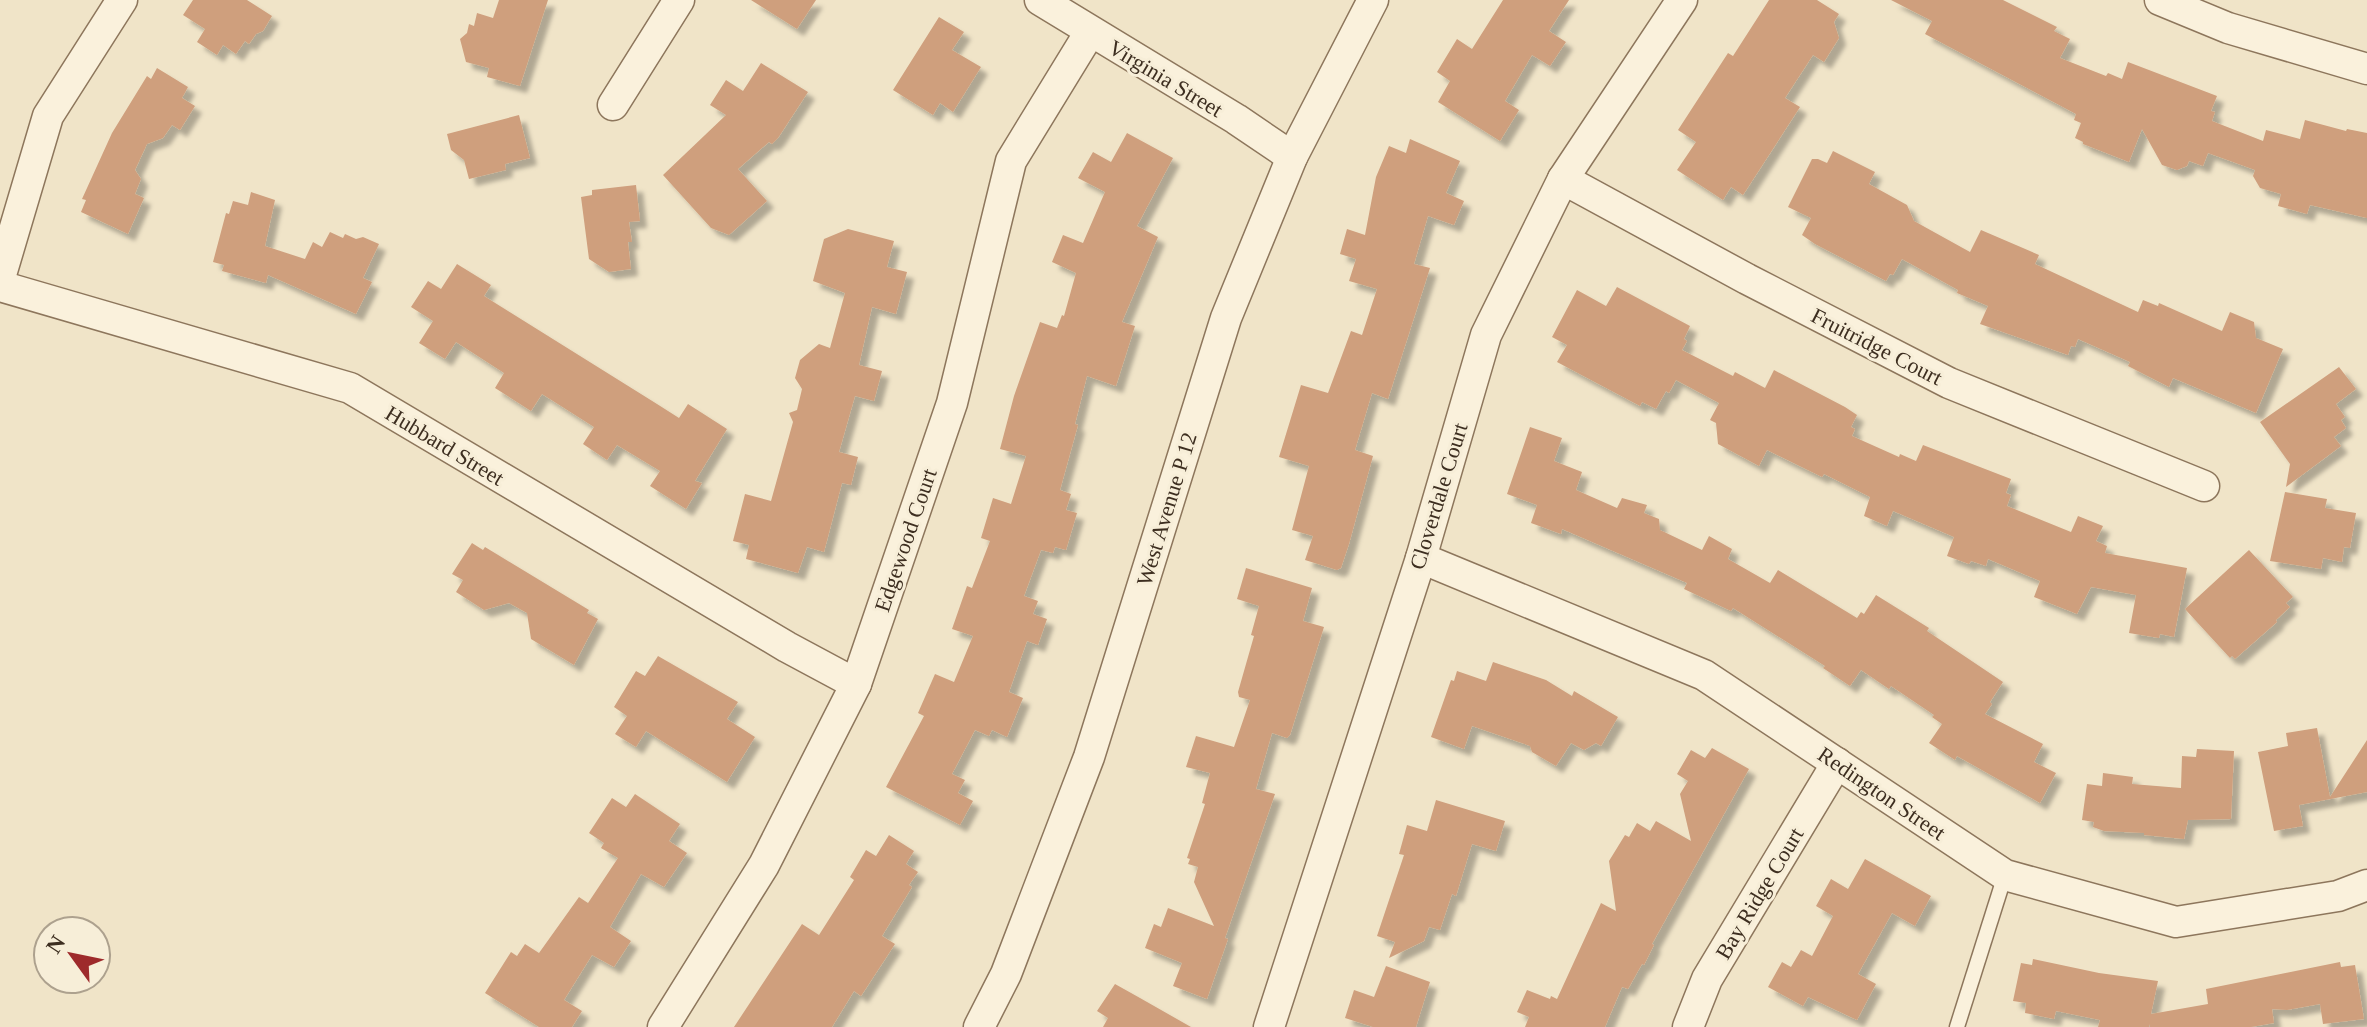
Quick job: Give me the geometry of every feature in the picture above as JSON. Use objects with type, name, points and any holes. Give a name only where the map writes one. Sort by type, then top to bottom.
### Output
[{"type":"street","points":[[0,278],[48,116],[122,0]]},
{"type":"street","points":[[613,105],[679,0]]},
{"type":"street","name":"Virginia Street","points":[[1040,0],[1236,119],[1292,157]]},
{"type":"street","name":"West Avenue P 12","points":[[979,1027],[1006,974],[1089,757],[1226,318],[1292,157],[1373,0]]},
{"type":"street","name":"Cloverdale Court","points":[[1269,1027],[1421,558],[1486,335],[1563,179],[1682,0]]},
{"type":"street","points":[[2160,0],[2228,28],[2367,69]]},
{"type":"street","name":"Edgewood Court","points":[[663,1027],[764,865],[856,684],[952,403],[1011,161],[1090,32]]},
{"type":"street","name":"Fruitridge Court","points":[[1563,179],[1747,279],[1949,383],[2204,486]]},
{"type":"street","name":"Hubbard Street","points":[[0,286],[350,388],[787,647],[856,684]]},
{"type":"street","name":"Redington Street","points":[[1421,558],[1704,675],[2005,875],[2176,922],[2338,896],[2367,885]]},
{"type":"street","name":"Bay Ridge Court","points":[[1688,1027],[1707,979],[1837,763]]},
{"type":"lane","points":[[1957,1027],[2005,875]]},
{"type":"building","points":[[193,0],[247,0],[272,16],[263,31],[256,34],[249,44],[245,41],[236,54],[223,45],[217,55],[197,42],[205,29],[183,15]]},
{"type":"building","points":[[499,0],[548,0],[520,86],[487,77],[489,68],[466,62],[460,39],[467,33],[469,24],[474,26],[477,13],[493,18]]},
{"type":"building","points":[[751,0],[816,0],[797,29]]},
{"type":"building","points":[[1503,0],[1569,0],[1549,31],[1566,42],[1550,66],[1532,55],[1505,101],[1519,110],[1500,141],[1438,102],[1450,81],[1437,72],[1457,39],[1472,49]]},
{"type":"building","points":[[1769,0],[1817,0],[1839,14],[1834,22],[1839,38],[1824,62],[1813,55],[1785,98],[1800,107],[1743,195],[1731,187],[1723,200],[1677,170],[1696,142],[1678,130],[1728,53],[1733,56]]},
{"type":"building","points":[[1891,0],[2003,0],[2057,27],[2054,31],[2070,39],[2060,58],[2122,79],[2128,62],[2217,96],[2211,111],[2215,112],[2212,121],[2263,141],[2266,130],[2300,139],[2305,120],[2367,133],[2367,218],[2310,205],[2307,214],[2278,206],[2281,194],[2260,188],[2253,176],[2255,170],[2208,153],[2203,166],[2189,161],[2187,166],[2177,170],[2162,165],[2142,129],[2129,162],[2083,144],[2075,138],[2081,123],[2074,120],[2076,114],[1925,34],[1932,21]]},
{"type":"building","points":[[939,17],[964,32],[952,50],[981,67],[953,112],[940,103],[933,115],[893,90]]},
{"type":"building","points":[[761,63],[808,92],[778,138],[738,169],[767,201],[729,235],[711,228],[663,175],[726,115],[710,105],[726,80],[743,91]]},
{"type":"building","points":[[157,68],[188,87],[182,98],[195,106],[180,130],[172,125],[163,138],[147,144],[135,170],[141,179],[135,194],[144,198],[128,234],[81,212],[86,200],[82,199],[112,133],[147,76],[151,79]]},
{"type":"building","points":[[519,115],[530,158],[505,164],[506,170],[469,179],[464,160],[451,150],[447,134]]},
{"type":"building","points":[[1127,133],[1173,158],[1137,226],[1158,237],[1122,322],[1135,326],[1116,386],[1087,376],[1075,424],[1078,425],[1060,490],[1071,494],[1066,510],[1077,513],[1066,550],[1055,547],[1053,553],[1041,550],[1024,596],[1038,601],[1033,614],[1047,619],[1038,645],[1027,641],[1009,692],[1023,698],[1007,737],[992,730],[989,736],[975,730],[952,774],[965,780],[958,793],[973,801],[960,825],[886,787],[924,716],[918,713],[935,674],[954,682],[973,636],[952,629],[967,586],[972,588],[990,541],[981,538],[993,498],[1011,504],[1026,456],[1000,449],[1014,396],[1040,322],[1057,328],[1064,316],[1076,273],[1052,262],[1063,235],[1083,243],[1105,192],[1078,178],[1093,152],[1111,162]]},
{"type":"building","points":[[1410,139],[1460,161],[1446,193],[1464,201],[1454,225],[1428,216],[1414,264],[1430,268],[1388,399],[1372,393],[1355,450],[1373,456],[1349,544],[1341,568],[1337,570],[1305,560],[1313,536],[1292,530],[1309,466],[1279,457],[1301,385],[1328,393],[1351,331],[1362,335],[1377,289],[1349,281],[1356,259],[1340,254],[1347,229],[1365,235],[1376,177],[1389,146],[1406,153]]},
{"type":"building","points":[[1833,151],[1875,172],[1869,184],[1907,205],[1914,221],[1970,252],[1981,230],[2039,255],[2035,264],[2138,312],[2143,300],[2158,306],[2159,303],[2222,331],[2230,312],[2254,322],[2256,338],[2283,349],[2256,413],[2173,378],[2169,387],[2128,366],[2130,362],[2078,339],[2068,355],[1980,324],[1988,306],[1957,293],[1958,290],[1902,259],[1886,281],[1815,244],[1802,235],[1811,218],[1788,207],[1812,159],[1827,163]]},
{"type":"building","points":[[636,185],[640,221],[629,222],[631,269],[609,272],[589,259],[581,197],[592,195],[592,190]]},
{"type":"building","points":[[251,192],[275,200],[265,246],[305,259],[313,242],[322,247],[330,232],[343,238],[345,234],[356,239],[363,237],[379,244],[363,278],[372,282],[356,314],[268,275],[266,283],[222,271],[224,265],[213,262],[226,213],[229,214],[233,201],[248,205]]},
{"type":"building","points":[[848,229],[894,241],[887,267],[907,272],[896,314],[872,307],[859,365],[882,371],[874,401],[855,396],[839,452],[858,457],[851,485],[842,483],[824,552],[807,547],[798,573],[746,559],[749,545],[733,541],[745,494],[771,501],[793,422],[789,413],[797,410],[802,389],[795,378],[800,360],[819,344],[830,348],[845,293],[813,281],[824,239]]},
{"type":"building","points":[[457,264],[491,285],[484,296],[679,418],[688,404],[727,429],[695,481],[702,483],[686,509],[650,486],[660,471],[617,445],[607,460],[583,444],[594,427],[542,394],[531,411],[495,388],[504,373],[456,342],[445,359],[419,343],[433,321],[411,307],[428,281],[441,289]]},
{"type":"building","points":[[1617,287],[1690,326],[1682,350],[1733,376],[1735,372],[1765,388],[1774,370],[1845,407],[1857,415],[1851,427],[1855,429],[1852,436],[1899,457],[1900,454],[1916,461],[1923,445],[2011,479],[2006,493],[2011,495],[2007,506],[2071,532],[2078,516],[2103,526],[2096,541],[2107,546],[2105,553],[2187,568],[2174,637],[2129,633],[2136,595],[2091,587],[2077,614],[2034,597],[2040,581],[1988,559],[1986,566],[1947,556],[1954,537],[1893,511],[1887,526],[1864,516],[1870,497],[1824,474],[1822,477],[1767,450],[1759,466],[1718,444],[1716,423],[1710,420],[1719,403],[1676,380],[1656,409],[1642,402],[1640,406],[1557,362],[1567,345],[1552,337],[1577,290],[1606,306]]},
{"type":"building","points":[[2339,367],[2356,389],[2336,404],[2345,417],[2341,420],[2346,428],[2334,437],[2341,446],[2286,487],[2290,464],[2260,422]]},
{"type":"building","points":[[1530,427],[1562,438],[1554,461],[1582,472],[1576,490],[1617,508],[1622,498],[1647,505],[1644,513],[1659,519],[1660,530],[1702,550],[1709,536],[1732,549],[1728,559],[1770,583],[1778,570],[1857,618],[1861,612],[1864,614],[1876,595],[1929,628],[1927,631],[2003,682],[1985,714],[2043,744],[2034,762],[2056,773],[2040,803],[1957,756],[1955,760],[1929,743],[1942,724],[1932,717],[1934,715],[1891,686],[1889,689],[1861,670],[1850,686],[1823,668],[1825,666],[1733,608],[1731,611],[1684,589],[1687,583],[1562,529],[1561,534],[1531,523],[1537,505],[1507,494]]},
{"type":"building","points":[[2285,492],[2327,499],[2325,508],[2356,513],[2350,548],[2344,547],[2342,562],[2323,558],[2321,569],[2270,561]]},
{"type":"building","points":[[472,543],[483,550],[485,547],[589,610],[587,613],[598,619],[574,665],[531,639],[527,613],[509,603],[484,610],[456,592],[463,580],[452,574]]},
{"type":"building","points":[[2249,550],[2293,597],[2286,603],[2290,607],[2277,622],[2235,659],[2230,658],[2185,609]]},
{"type":"building","points":[[1246,568],[1312,588],[1303,621],[1324,627],[1290,735],[1287,738],[1272,733],[1256,789],[1275,794],[1207,999],[1173,986],[1182,963],[1145,948],[1154,924],[1161,927],[1168,908],[1214,926],[1194,882],[1198,867],[1188,864],[1190,859],[1187,858],[1205,804],[1202,803],[1210,773],[1186,767],[1196,736],[1234,747],[1250,700],[1239,697],[1238,692],[1259,606],[1237,599]]},
{"type":"building","points":[[658,656],[738,702],[727,719],[755,737],[727,782],[646,731],[636,747],[615,734],[627,716],[614,707],[636,671],[645,676]]},
{"type":"building","points":[[1493,662],[1546,680],[1572,696],[1574,691],[1618,717],[1601,746],[1596,743],[1584,750],[1571,743],[1556,766],[1532,752],[1530,746],[1472,726],[1464,749],[1431,737],[1457,671],[1486,681]]},
{"type":"building","points":[[2317,728],[2330,797],[2367,740],[2367,792],[2299,805],[2303,826],[2274,831],[2258,752],[2288,746],[2286,733]]},
{"type":"building","points":[[1712,748],[1749,769],[1652,944],[1644,965],[1628,989],[1622,987],[1605,1027],[1525,1027],[1529,1017],[1517,1012],[1527,990],[1557,999],[1601,903],[1616,911],[1609,861],[1625,835],[1629,837],[1637,823],[1650,831],[1656,821],[1691,841],[1680,794],[1688,781],[1677,774],[1691,750],[1705,758]]},
{"type":"building","points":[[2197,749],[2234,751],[2231,819],[2188,820],[2184,839],[2104,831],[2093,827],[2094,822],[2082,820],[2087,784],[2102,786],[2103,773],[2133,777],[2132,784],[2181,788],[2182,756],[2196,757]]},
{"type":"building","points":[[635,794],[680,824],[669,841],[687,853],[664,887],[641,874],[610,927],[631,941],[614,967],[592,955],[564,1000],[582,1011],[572,1027],[539,1027],[485,993],[511,952],[517,956],[525,944],[539,953],[579,897],[588,903],[618,858],[601,848],[604,843],[589,833],[612,798],[626,807]]},
{"type":"building","points":[[1436,800],[1505,821],[1496,851],[1472,844],[1456,896],[1452,894],[1440,930],[1429,927],[1424,941],[1389,958],[1395,942],[1377,936],[1404,855],[1399,854],[1407,825],[1427,831]]},
{"type":"building","points":[[889,835],[914,851],[906,864],[918,872],[882,936],[895,944],[861,996],[854,991],[832,1027],[734,1027],[802,924],[819,935],[854,880],[850,877],[866,850],[876,856]]},
{"type":"building","points":[[1865,859],[1931,896],[1915,926],[1892,913],[1858,974],[1876,984],[1857,1020],[1808,997],[1803,1006],[1768,987],[1782,962],[1791,967],[1801,950],[1812,956],[1833,916],[1816,906],[1831,879],[1848,889]]},
{"type":"building","points":[[2033,959],[2158,981],[2151,1014],[2208,1004],[2206,989],[2340,962],[2341,967],[2355,965],[2364,1019],[2323,1024],[2320,1004],[2287,1010],[2272,1009],[2274,1023],[2251,1027],[2150,1027],[2149,1024],[2149,1027],[2098,1027],[2100,1020],[2056,1011],[2054,1019],[2025,1013],[2026,1003],[2013,1001],[2021,963],[2032,965]]},
{"type":"building","points":[[1386,966],[1430,982],[1416,1027],[1373,1027],[1345,1018],[1354,990],[1374,997]]},
{"type":"building","points":[[1115,984],[1191,1027],[1103,1027],[1108,1018],[1097,1011]]}]
